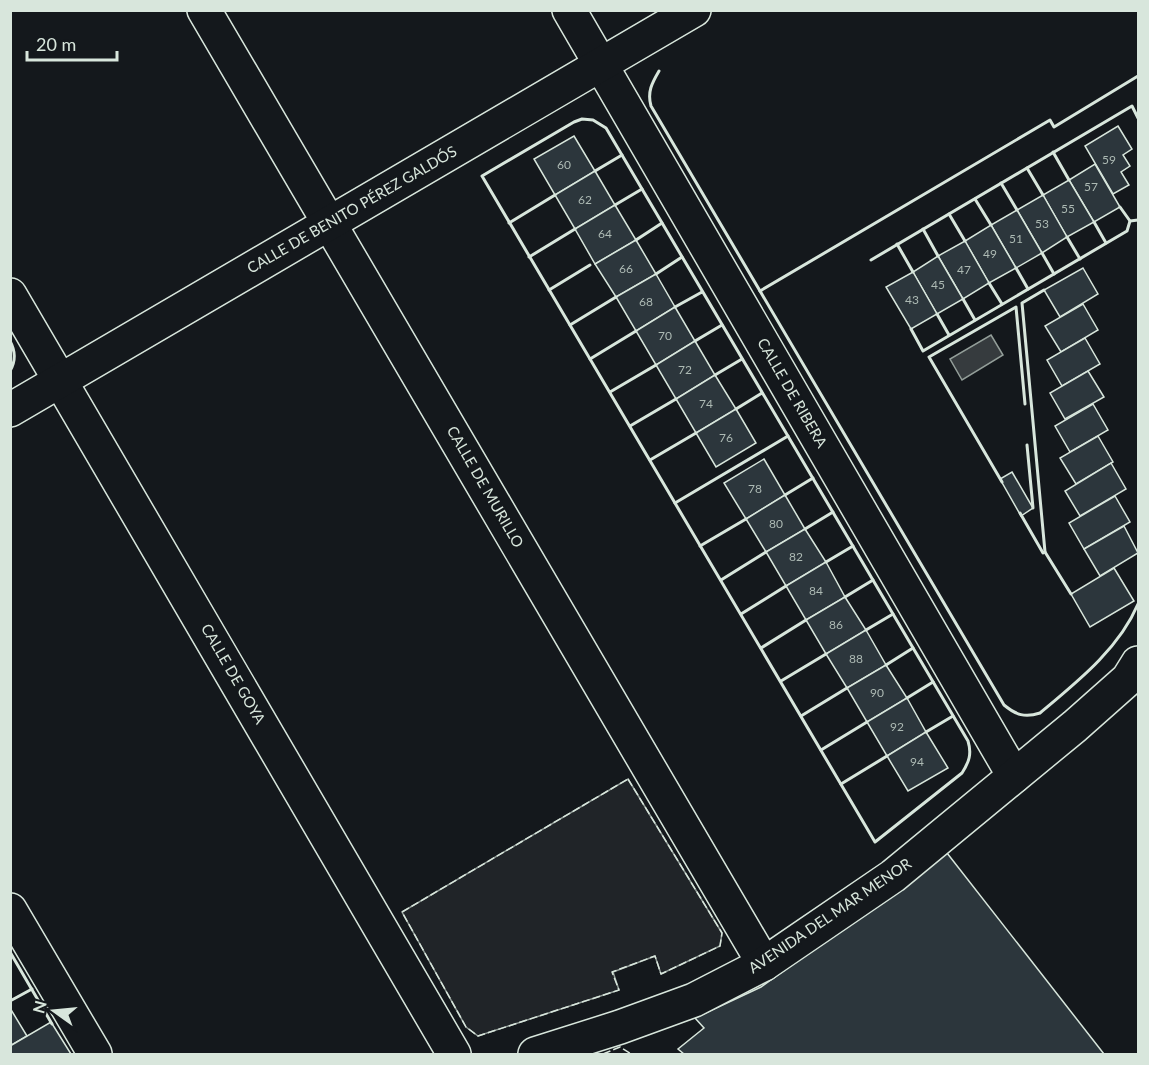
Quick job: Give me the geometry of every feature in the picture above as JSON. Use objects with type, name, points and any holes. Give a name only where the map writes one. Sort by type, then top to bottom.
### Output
[{"type":"street","name":"CALLE DE MURILLO","points":[[204,10],[764,964]]},
{"type":"street","name":"CALLE DE RIBERA","points":[[569,10],[1014,776]]},
{"type":"street","name":"CALLE DE BENITO PÉREZ GALDÓS","points":[[10,410],[694,10]]},
{"type":"street","name":"CALLE DE GOYA","points":[[10,295],[454,1054]]},
{"type":"street","name":"AVENIDA DEL MAR MENOR","points":[[535,1054],[621,1027],[694,1000],[764,964],[893,876],[1128,679],[1138,663]]},
{"type":"street","points":[[10,910],[95,1054]]},
{"type":"shaded area","points":[[991,335],[1003,355],[962,380],[950,359]]},
{"type":"shaded area","points":[[628,779],[722,933],[720,946],[661,974],[655,956],[613,972],[619,990],[478,1036],[466,1027],[402,912]]},
{"type":"building","points":[[1118,126],[1132,149],[1123,155],[1130,166],[1121,172],[1129,185],[1113,194],[1085,146]]},
{"type":"building","points":[[574,136],[595,171],[555,195],[534,159]]},
{"type":"building","points":[[1095,164],[1120,207],[1094,222],[1069,180]]},
{"type":"building","points":[[595,171],[615,205],[575,229],[555,195]]},
{"type":"building","points":[[1069,180],[1094,222],[1067,237],[1043,195]]},
{"type":"building","points":[[1043,195],[1067,237],[1042,253],[1017,210]]},
{"type":"building","points":[[615,205],[636,240],[595,264],[575,229]]},
{"type":"building","points":[[1017,210],[1042,253],[1016,268],[991,225]]},
{"type":"building","points":[[991,225],[1016,268],[989,283],[965,241]]},
{"type":"building","points":[[636,240],[656,274],[616,297],[595,264]]},
{"type":"building","points":[[965,241],[989,283],[963,299],[938,256]]},
{"type":"building","points":[[938,256],[963,299],[937,314],[913,272]]},
{"type":"building","points":[[1083,268],[1098,294],[1060,317],[1044,290]]},
{"type":"building","points":[[913,272],[937,314],[911,329],[886,287]]},
{"type":"building","points":[[656,274],[675,307],[636,331],[616,297]]},
{"type":"building","points":[[1083,304],[1098,330],[1061,352],[1045,326]]},
{"type":"building","points":[[675,307],[695,341],[656,365],[636,331]]},
{"type":"building","points":[[1085,338],[1100,364],[1062,386],[1047,360]]},
{"type":"building","points":[[695,341],[715,375],[676,399],[656,365]]},
{"type":"building","points":[[1088,371],[1104,397],[1065,419],[1050,393]]},
{"type":"building","points":[[715,375],[736,409],[696,433],[676,399]]},
{"type":"building","points":[[1093,404],[1108,430],[1070,452],[1055,426]]},
{"type":"building","points":[[736,409],[756,443],[716,467],[696,433]]},
{"type":"building","points":[[1098,436],[1113,462],[1076,484],[1060,458]]},
{"type":"building","points":[[764,459],[785,495],[746,519],[724,483]]},
{"type":"building","points":[[1111,463],[1126,489],[1080,516],[1065,491]]},
{"type":"building","points":[[1012,472],[1033,508],[1021,516],[1000,479]]},
{"type":"building","points":[[785,495],[805,529],[766,552],[746,519]]},
{"type":"building","points":[[1115,496],[1130,522],[1084,549],[1069,523]]},
{"type":"building","points":[[1124,526],[1138,553],[1100,576],[1084,549]]},
{"type":"building","points":[[805,529],[826,562],[786,586],[766,552]]},
{"type":"building","points":[[826,562],[845,597],[806,620],[786,586]]},
{"type":"building","points":[[1114,568],[1134,601],[1090,627],[1071,594]]},
{"type":"building","points":[[845,597],[866,630],[826,654],[806,620]]},
{"type":"building","points":[[866,630],[886,665],[847,688],[826,654]]},
{"type":"building","points":[[886,665],[907,698],[867,722],[847,688]]},
{"type":"building","points":[[907,698],[926,732],[887,756],[867,722]]},
{"type":"building","points":[[926,732],[948,768],[908,791],[887,756]]},
{"type":"building","points":[[947,853],[1104,1054],[684,1054],[678,1049],[704,1028],[695,1018],[761,987]]},
{"type":"building","points":[[10,1008],[27,1036],[10,1046]]},
{"type":"building","points":[[51,1022],[71,1054],[10,1054],[10,1046]]},
{"type":"fence","points":[[628,779],[722,933],[720,946],[661,974],[655,956],[612,972],[619,990],[478,1036],[466,1027],[402,912],[628,779]]},
{"type":"fence","points":[[603,1054],[620,1047],[631,1054]]},
{"type":"wall","points":[[659,71],[651,88],[651,106],[1004,705],[1021,715],[1040,713],[1096,664],[1120,636],[1138,604]]},
{"type":"wall","points":[[760,291],[1050,120],[1054,127],[1138,76]]},
{"type":"wall","points":[[871,260],[1132,106],[1138,118]]},
{"type":"wall","points":[[582,119],[593,120],[606,128],[968,741],[969,758],[962,773],[875,842],[482,176],[582,119]]},
{"type":"wall","points":[[1053,152],[1069,180]]},
{"type":"wall","points":[[595,171],[622,155]]},
{"type":"wall","points":[[1027,168],[1043,195]]},
{"type":"wall","points":[[1001,183],[1017,210]]},
{"type":"wall","points":[[615,205],[642,189]]},
{"type":"wall","points":[[509,223],[555,195]]},
{"type":"wall","points":[[975,199],[991,225]]},
{"type":"wall","points":[[911,329],[923,351],[1127,231],[1130,221],[1120,207]]},
{"type":"wall","points":[[949,214],[965,241]]},
{"type":"wall","points":[[1130,221],[1138,220]]},
{"type":"wall","points":[[1094,222],[1106,243]]},
{"type":"wall","points":[[636,240],[662,223]]},
{"type":"wall","points":[[529,257],[575,229]]},
{"type":"wall","points":[[923,229],[938,256]]},
{"type":"wall","points":[[1067,237],[1080,259]]},
{"type":"wall","points":[[897,244],[913,272]]},
{"type":"wall","points":[[1042,253],[1054,274]]},
{"type":"wall","points":[[656,274],[682,257]]},
{"type":"wall","points":[[549,290],[590,265]]},
{"type":"wall","points":[[1016,268],[1028,289]]},
{"type":"wall","points":[[989,283],[1002,304]]},
{"type":"wall","points":[[1044,290],[1022,303],[1045,552],[1071,594]]},
{"type":"wall","points":[[675,307],[702,292]]},
{"type":"wall","points":[[570,325],[616,297]]},
{"type":"wall","points":[[963,299],[975,320]]},
{"type":"wall","points":[[1002,482],[929,357],[1016,307],[1025,404]]},
{"type":"wall","points":[[937,314],[949,335]]},
{"type":"wall","points":[[695,341],[722,325]]},
{"type":"wall","points":[[590,359],[636,331]]},
{"type":"wall","points":[[10,341],[14,356],[10,371]]},
{"type":"wall","points":[[715,375],[742,359]]},
{"type":"wall","points":[[610,392],[656,365]]},
{"type":"wall","points":[[736,409],[762,393]]},
{"type":"wall","points":[[630,426],[676,399]]},
{"type":"wall","points":[[650,460],[696,433]]},
{"type":"wall","points":[[675,503],[788,436]]},
{"type":"wall","points":[[1027,445],[1033,508]]},
{"type":"wall","points":[[785,495],[813,478]]},
{"type":"wall","points":[[805,529],[833,512]]},
{"type":"wall","points":[[1020,513],[1043,553],[1045,552]]},
{"type":"wall","points":[[700,546],[746,519]]},
{"type":"wall","points":[[826,562],[853,546]]},
{"type":"wall","points":[[721,580],[766,552]]},
{"type":"wall","points":[[845,597],[873,580]]},
{"type":"wall","points":[[741,614],[786,586]]},
{"type":"wall","points":[[866,630],[893,614]]},
{"type":"wall","points":[[761,648],[806,620]]},
{"type":"wall","points":[[886,665],[913,648]]},
{"type":"wall","points":[[781,681],[826,654]]},
{"type":"wall","points":[[907,698],[933,682]]},
{"type":"wall","points":[[801,716],[847,688]]},
{"type":"wall","points":[[926,732],[953,716]]},
{"type":"wall","points":[[821,750],[867,722]]},
{"type":"wall","points":[[841,784],[887,756]]},
{"type":"wall","points":[[10,952],[52,1024]]},
{"type":"wall","points":[[10,1001],[32,989]]}]
